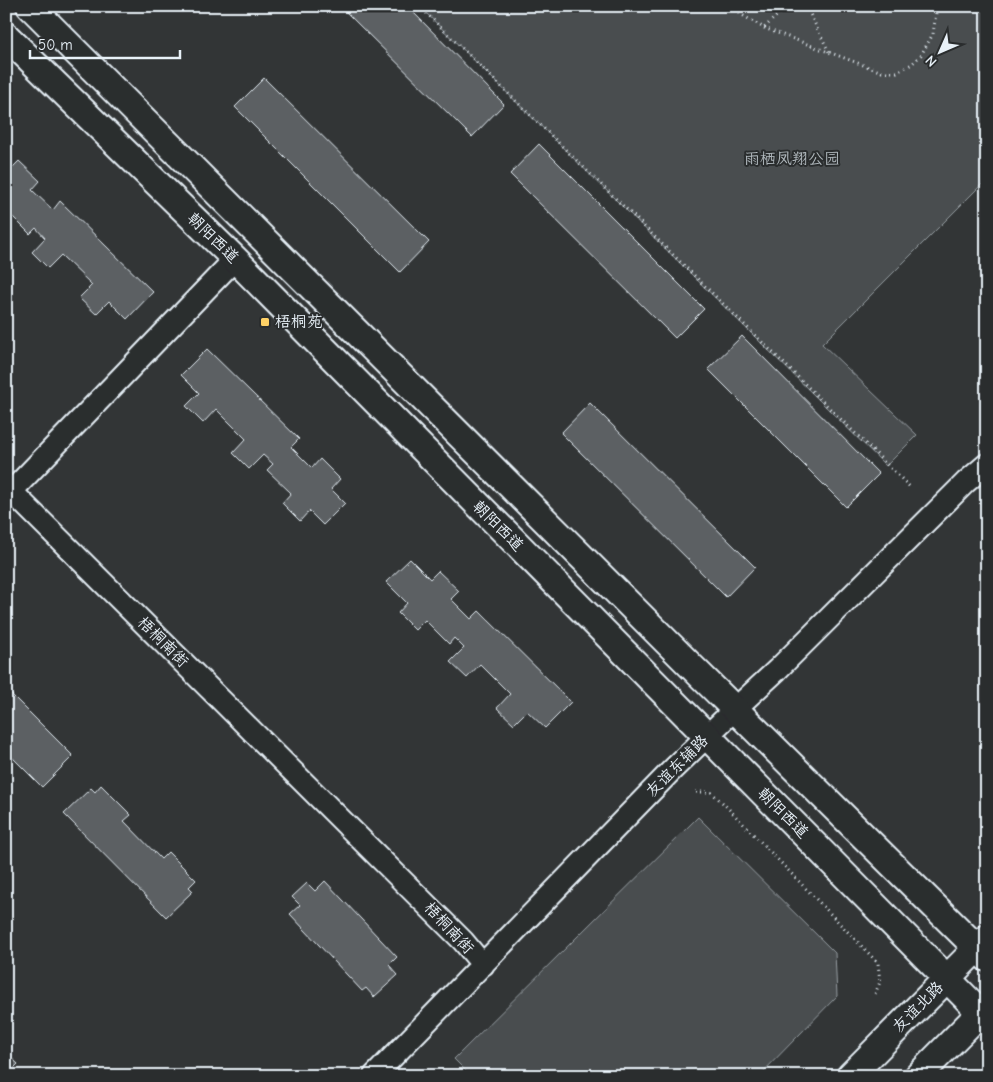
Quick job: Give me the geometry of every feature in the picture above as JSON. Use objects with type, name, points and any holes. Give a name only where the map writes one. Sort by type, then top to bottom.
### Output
[{"type":"main road","points":[[30,6],[735,709],[983,948]]},
{"type":"main road","name":"朝阳西道","points":[[6,36],[235,260],[946,978],[985,1012]]},
{"type":"main road","points":[[235,260],[260,234]]},
{"type":"main road","name":"友谊北路","points":[[850,1076],[946,978],[983,948]]},
{"type":"main road","points":[[918,1076],[985,1012]]},
{"type":"street","points":[[8,494],[235,260]]},
{"type":"street","name":"友谊东辅路","points":[[374,1076],[706,736],[784,663],[966,482],[987,464]]},
{"type":"street","name":"梧桐南街","points":[[8,494],[464,941],[483,965]]},
{"type":"path","points":[[420,6],[910,487]]},
{"type":"path","points":[[732,6],[737,12],[764,28],[882,72],[897,72],[912,64],[921,55],[933,34],[937,6]]},
{"type":"path","points":[[764,28],[787,6]]},
{"type":"path","points":[[806,6],[829,52]]},
{"type":"path","points":[[696,792],[711,792],[723,803],[878,963],[880,982],[875,994]]},
{"type":"green space","name":"雨栖凤翔公园","points":[[419,6],[987,6],[987,179],[822,344],[917,435],[886,466]]},
{"type":"green space","points":[[698,817],[835,953],[837,996],[759,1076],[471,1076],[454,1059]]},
{"type":"building","points":[[340,6],[407,6],[504,104],[472,137]]},
{"type":"building","points":[[264,78],[429,242],[400,272],[235,107]]},
{"type":"building","points":[[539,144],[704,309],[675,338],[510,174]]},
{"type":"building","points":[[19,161],[40,181],[32,190],[53,210],[60,201],[153,292],[127,319],[109,301],[96,314],[79,298],[92,285],[61,255],[48,268],[32,252],[45,238],[36,228],[30,234],[6,210],[6,164],[11,169]]},
{"type":"building","points":[[742,336],[879,474],[846,507],[708,369]]},
{"type":"building","points":[[207,349],[299,439],[291,447],[312,468],[320,459],[340,479],[331,489],[345,503],[323,525],[309,511],[300,521],[282,503],[291,493],[267,470],[273,464],[263,455],[249,469],[233,453],[246,439],[216,409],[203,423],[186,406],[199,393],[181,375]]},
{"type":"building","points":[[590,403],[755,567],[726,597],[561,433]]},
{"type":"building","points":[[410,559],[430,579],[438,571],[459,591],[451,599],[471,619],[479,611],[571,702],[545,728],[527,711],[514,724],[497,708],[510,694],[480,664],[467,678],[450,662],[464,648],[454,638],[449,644],[425,620],[415,630],[398,613],[407,603],[386,582]]},
{"type":"building","points":[[6,689],[73,756],[42,787],[6,751]]},
{"type":"building","points":[[101,785],[131,815],[124,821],[161,859],[168,852],[196,880],[189,887],[193,891],[166,917],[64,814],[91,788],[95,792]]},
{"type":"building","points":[[325,881],[397,957],[389,965],[398,975],[374,997],[366,988],[362,991],[290,914],[300,905],[292,897],[307,883],[315,891]]},
{"type":"building","points":[[6,1053],[18,1064],[6,1076]]},
{"type":"place","name":"梧桐苑","points":[[265,322]]}]
